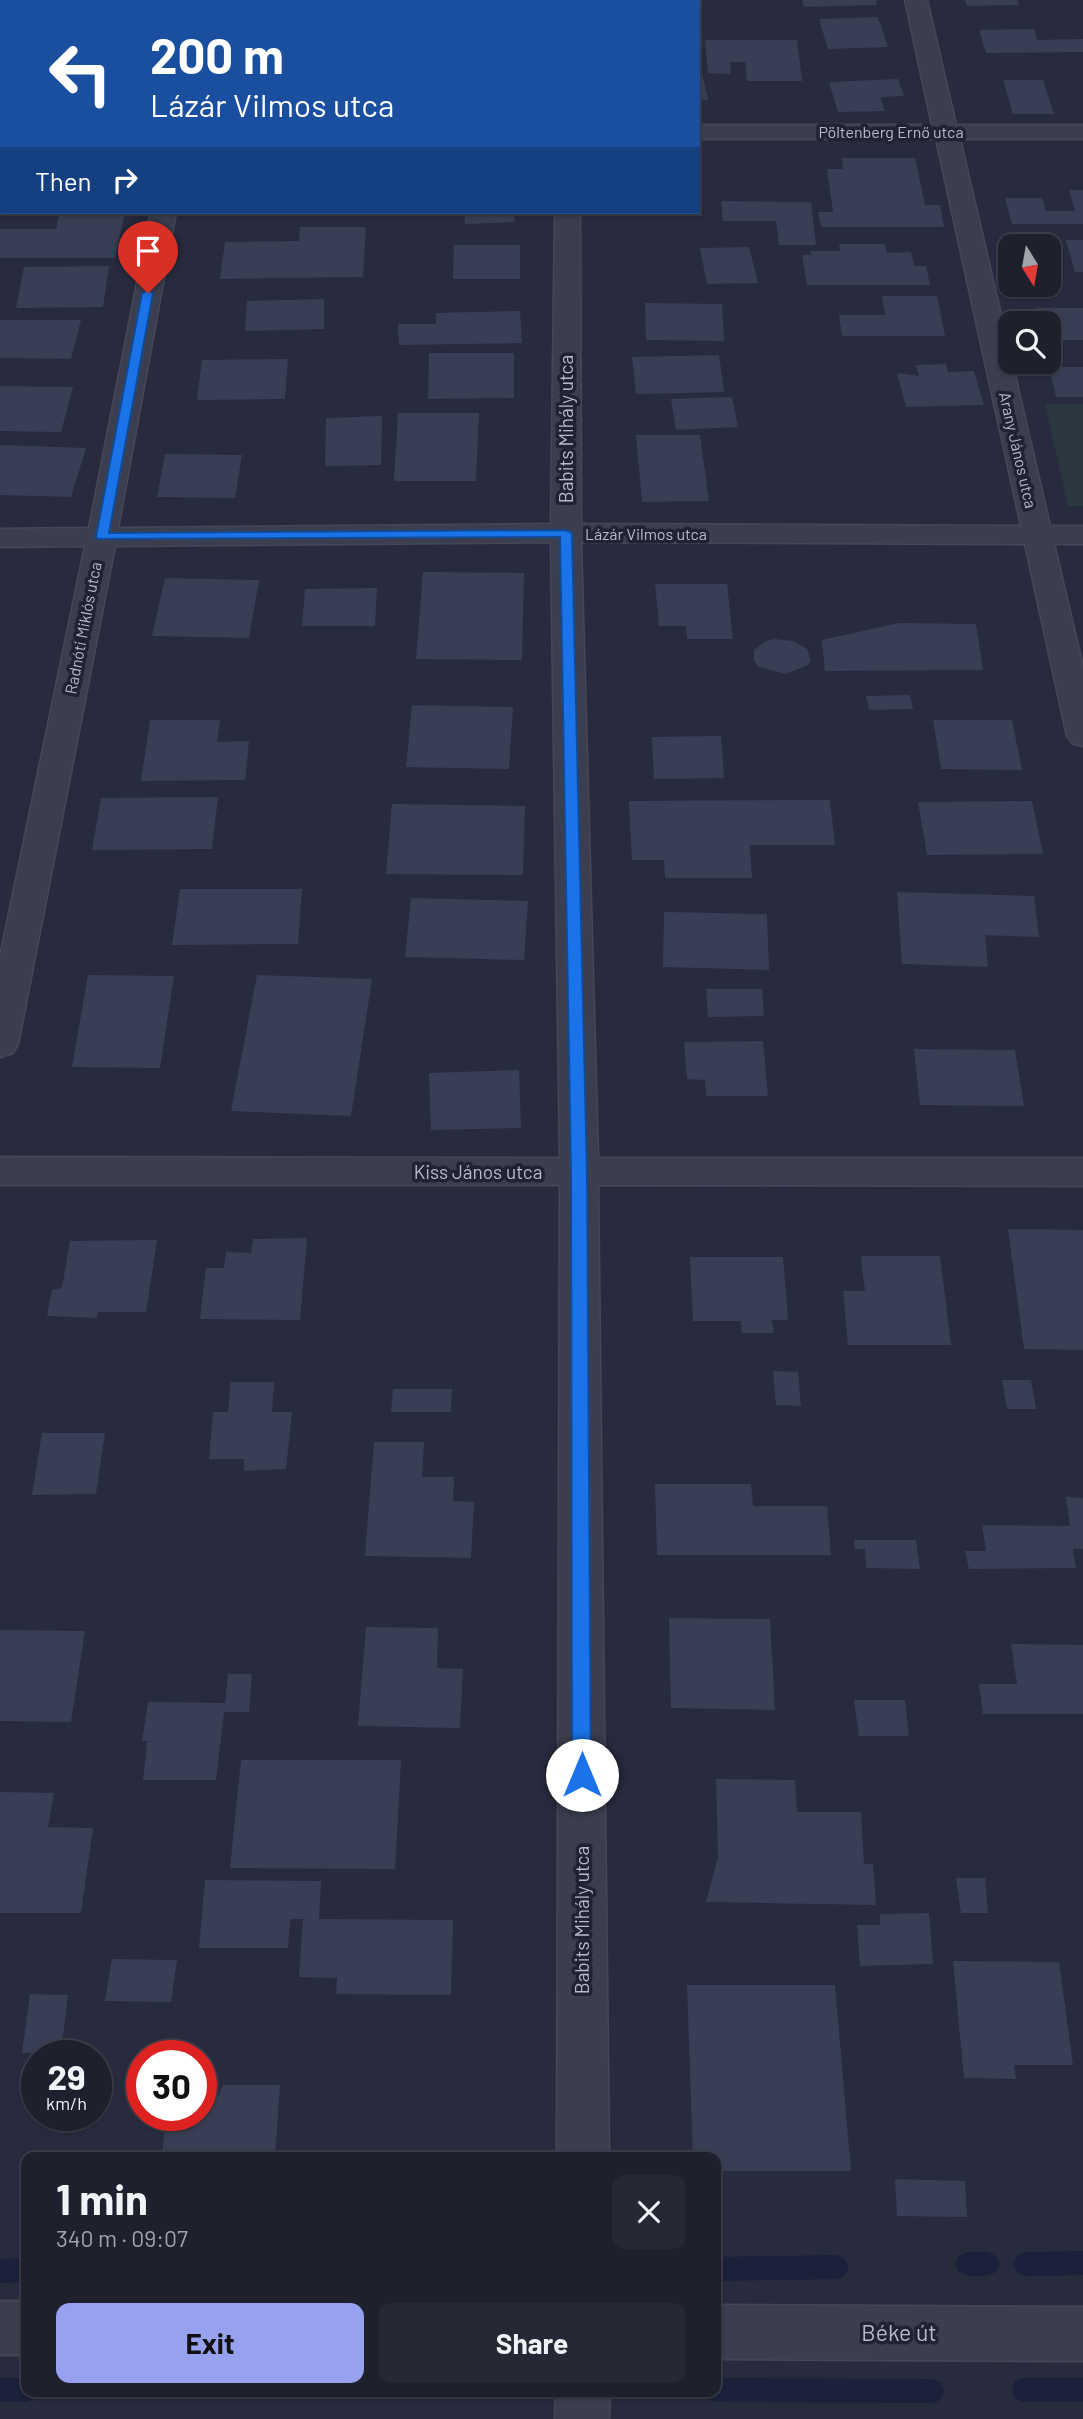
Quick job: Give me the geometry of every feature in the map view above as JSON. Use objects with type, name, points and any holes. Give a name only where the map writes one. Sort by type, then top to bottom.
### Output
[{"type":"street","name":"Arany János utca","points":[[916,0],[1083,736]]},
{"type":"street","name":"Pöltenberg Ernő utca","points":[[700,132],[1083,132]]},
{"type":"street","name":"Radnóti Miklós utca","points":[[0,1044],[102,537],[163,214]]},
{"type":"street","name":"Babits Mihály utca","points":[[567,214],[566,533],[579,1173],[583,2152]]},
{"type":"street","name":"Lázár Vilmos utca","points":[[0,538],[566,533],[1083,534]]},
{"type":"street","name":"Kiss János utca","points":[[0,1171],[1083,1172]]},
{"type":"street","points":[[0,2328],[21,2328]]},
{"type":"street","name":"Béke út","points":[[721,2332],[1083,2334]]},
{"type":"street","points":[[582,2419],[583,2397]]},
{"type":"shaded area","points":[[1045,404],[1083,404],[1083,506],[1068,506]]},
{"type":"building","points":[[802,0],[876,0],[877,5],[804,7]]},
{"type":"building","points":[[965,0],[1017,0],[1019,5],[967,6]]},
{"type":"building","points":[[700,8],[703,45],[700,45]]},
{"type":"building","points":[[878,17],[888,47],[828,49],[819,19]]},
{"type":"building","points":[[1034,29],[1037,40],[1083,39],[1083,52],[986,53],[979,30]]},
{"type":"building","points":[[705,40],[797,40],[802,81],[747,81],[745,62],[730,62],[731,74],[708,73]]},
{"type":"building","points":[[700,63],[708,100],[700,100]]},
{"type":"building","points":[[898,79],[904,96],[880,97],[885,111],[838,112],[829,82]]},
{"type":"building","points":[[1003,80],[1043,80],[1054,114],[1013,114]]},
{"type":"building","points":[[842,158],[915,158],[925,205],[940,205],[944,227],[821,227],[818,212],[833,212],[827,169],[843,169]]},
{"type":"building","points":[[1069,190],[1083,190],[1083,224],[1012,224],[1005,198],[1042,198],[1046,211],[1075,211]]},
{"type":"building","points":[[721,201],[811,202],[816,245],[779,245],[776,221],[723,221]]},
{"type":"building","points":[[60,214],[125,214],[115,258],[0,258],[0,229],[56,229]]},
{"type":"building","points":[[464,214],[514,214],[515,222],[465,224]]},
{"type":"building","points":[[300,227],[366,227],[363,277],[220,279],[225,242],[299,241]]},
{"type":"building","points":[[1066,240],[1083,240],[1083,272],[1075,272]]},
{"type":"building","points":[[839,244],[885,244],[887,253],[911,252],[914,266],[926,266],[930,285],[807,285],[802,255],[811,255],[810,251],[840,251]]},
{"type":"building","points":[[454,245],[520,245],[520,279],[453,279]]},
{"type":"building","points":[[749,247],[758,283],[707,284],[700,248]]},
{"type":"building","points":[[109,266],[103,307],[16,308],[24,267]]},
{"type":"building","points":[[882,296],[937,296],[945,336],[842,336],[839,315],[885,315]]},
{"type":"building","points":[[324,299],[324,329],[245,331],[247,301]]},
{"type":"building","points":[[645,303],[722,304],[724,341],[646,340]]},
{"type":"building","points":[[1037,308],[1083,308],[1083,340],[1061,340],[1061,311],[1038,311]]},
{"type":"building","points":[[520,311],[522,343],[399,345],[398,324],[436,324],[436,313]]},
{"type":"building","points":[[0,320],[81,320],[71,359],[0,358]]},
{"type":"building","points":[[429,353],[514,353],[514,398],[428,399]]},
{"type":"building","points":[[719,355],[724,392],[636,394],[632,357]]},
{"type":"building","points":[[288,359],[285,399],[197,400],[202,360]]},
{"type":"building","points":[[946,364],[948,372],[974,371],[984,405],[906,407],[897,373],[919,376],[916,365]]},
{"type":"building","points":[[1061,367],[1083,367],[1083,397],[1056,397],[1051,374],[1061,374]]},
{"type":"building","points":[[0,386],[73,387],[61,432],[0,431]]},
{"type":"building","points":[[732,397],[738,427],[676,430],[671,399]]},
{"type":"building","points":[[398,413],[479,413],[476,481],[394,481]]},
{"type":"building","points":[[382,416],[381,465],[325,466],[326,418]]},
{"type":"building","points":[[636,435],[700,435],[709,501],[642,502]]},
{"type":"building","points":[[0,445],[86,448],[71,497],[0,495]]},
{"type":"building","points":[[165,454],[242,455],[235,498],[157,497]]},
{"type":"building","points":[[423,572],[524,573],[522,660],[416,659]]},
{"type":"building","points":[[165,578],[259,580],[249,638],[152,636]]},
{"type":"building","points":[[655,584],[727,584],[733,639],[687,639],[686,626],[659,626]]},
{"type":"building","points":[[377,588],[375,626],[302,626],[305,589]]},
{"type":"building","points":[[899,623],[976,624],[983,670],[825,671],[822,640]]},
{"type":"building","points":[[766,641],[793,641],[807,649],[811,660],[808,665],[786,674],[759,667],[754,661],[754,650]]},
{"type":"building","points":[[910,695],[913,709],[869,710],[866,696]]},
{"type":"building","points":[[412,705],[513,707],[509,769],[406,767]]},
{"type":"building","points":[[150,720],[220,720],[217,742],[249,741],[245,780],[141,781]]},
{"type":"building","points":[[933,720],[1012,720],[1022,770],[941,769]]},
{"type":"building","points":[[721,736],[724,778],[654,779],[652,737]]},
{"type":"building","points":[[218,797],[212,849],[92,850],[101,798]]},
{"type":"building","points":[[830,800],[835,845],[750,845],[752,878],[665,878],[664,860],[632,860],[629,801]]},
{"type":"building","points":[[1032,801],[1043,854],[927,855],[918,802]]},
{"type":"building","points":[[392,804],[525,806],[523,875],[386,874]]},
{"type":"building","points":[[180,889],[302,889],[298,944],[172,945]]},
{"type":"building","points":[[897,892],[1034,896],[1039,937],[985,935],[988,967],[902,964]]},
{"type":"building","points":[[411,898],[528,901],[524,960],[405,957]]},
{"type":"building","points":[[664,912],[767,914],[769,970],[663,967]]},
{"type":"building","points":[[88,975],[174,976],[160,1068],[72,1067]]},
{"type":"building","points":[[257,975],[372,979],[351,1116],[231,1111]]},
{"type":"building","points":[[706,989],[762,989],[764,1016],[708,1017]]},
{"type":"building","points":[[763,1041],[768,1096],[706,1096],[705,1080],[687,1079],[684,1042]]},
{"type":"building","points":[[914,1049],[1015,1050],[1024,1106],[920,1105]]},
{"type":"building","points":[[519,1070],[521,1128],[431,1130],[429,1073]]},
{"type":"building","points":[[1008,1229],[1083,1230],[1083,1350],[1024,1349]]},
{"type":"building","points":[[307,1238],[300,1320],[200,1319],[206,1268],[224,1268],[226,1252],[251,1253],[253,1239]]},
{"type":"building","points":[[157,1240],[146,1312],[98,1312],[96,1318],[47,1316],[52,1290],[62,1288],[70,1241]]},
{"type":"building","points":[[861,1256],[940,1256],[951,1345],[848,1345],[843,1291],[865,1291]]},
{"type":"building","points":[[690,1257],[783,1257],[788,1320],[772,1320],[774,1333],[742,1333],[741,1321],[693,1321]]},
{"type":"building","points":[[773,1371],[798,1372],[801,1406],[776,1405]]},
{"type":"building","points":[[1002,1380],[1031,1380],[1036,1409],[1007,1409]]},
{"type":"building","points":[[231,1382],[274,1382],[272,1412],[292,1412],[286,1469],[244,1471],[244,1459],[209,1459],[213,1412],[228,1412]]},
{"type":"building","points":[[393,1389],[452,1389],[451,1412],[391,1412]]},
{"type":"building","points":[[42,1433],[105,1433],[96,1494],[32,1495]]},
{"type":"building","points":[[374,1442],[424,1442],[422,1477],[454,1477],[453,1501],[474,1502],[471,1558],[365,1556]]},
{"type":"building","points":[[655,1484],[751,1484],[753,1506],[827,1506],[831,1555],[657,1555]]},
{"type":"building","points":[[1066,1497],[1083,1498],[1083,1549],[1073,1549],[1076,1568],[969,1569],[965,1551],[986,1551],[982,1525],[1070,1526]]},
{"type":"building","points":[[854,1540],[916,1540],[920,1569],[866,1568],[865,1549],[855,1549]]},
{"type":"building","points":[[669,1618],[770,1619],[775,1710],[671,1708]]},
{"type":"building","points":[[366,1627],[438,1628],[437,1668],[463,1669],[460,1728],[358,1726]]},
{"type":"building","points":[[0,1630],[85,1631],[71,1722],[0,1721]]},
{"type":"building","points":[[1011,1644],[1083,1645],[1083,1714],[983,1714],[979,1684],[1017,1684]]},
{"type":"building","points":[[228,1674],[252,1674],[249,1712],[224,1712],[216,1780],[143,1780],[147,1742],[156,1742],[142,1741],[148,1702],[225,1703]]},
{"type":"building","points":[[854,1700],[905,1700],[909,1736],[859,1736]]},
{"type":"building","points":[[241,1760],[401,1760],[395,1869],[230,1868]]},
{"type":"building","points":[[716,1779],[795,1780],[797,1812],[861,1812],[864,1864],[873,1864],[876,1905],[706,1902],[718,1857]]},
{"type":"building","points":[[0,1792],[54,1793],[48,1827],[93,1828],[81,1913],[0,1913]]},
{"type":"building","points":[[956,1878],[985,1878],[988,1913],[961,1913]]},
{"type":"building","points":[[205,1880],[321,1881],[319,1919],[453,1920],[451,1995],[336,1994],[337,1978],[299,1977],[303,1919],[290,1919],[288,1948],[199,1948]]},
{"type":"building","points":[[929,1913],[933,1964],[860,1966],[857,1925],[880,1925],[880,1914]]},
{"type":"building","points":[[112,1959],[177,1960],[171,2002],[105,2001]]},
{"type":"building","points":[[953,1961],[1059,1962],[1073,2065],[1014,2065],[1016,2079],[964,2078]]},
{"type":"building","points":[[687,1985],[835,1985],[851,2171],[721,2171],[721,2152],[693,2152]]},
{"type":"building","points":[[30,1994],[68,1995],[63,2040],[24,2040]]},
{"type":"building","points":[[223,2085],[280,2085],[275,2152],[163,2152],[165,2131],[217,2131],[217,2098]]},
{"type":"building","points":[[895,2179],[965,2181],[967,2217],[897,2216]]},
{"type":"waterway","points":[[1025,2264],[1083,2263]]},
{"type":"waterway","points":[[967,2264],[988,2264]]},
{"type":"waterway","points":[[721,2269],[837,2267]]},
{"type":"waterway","points":[[0,2271],[21,2270]]},
{"type":"waterway","points":[[0,2390],[21,2390]]},
{"type":"waterway","points":[[721,2390],[932,2391]]},
{"type":"waterway","points":[[1024,2390],[1083,2390]]},
{"type":"route","points":[[148,293],[102,537],[566,533],[579,1173],[582,1775]]}]
